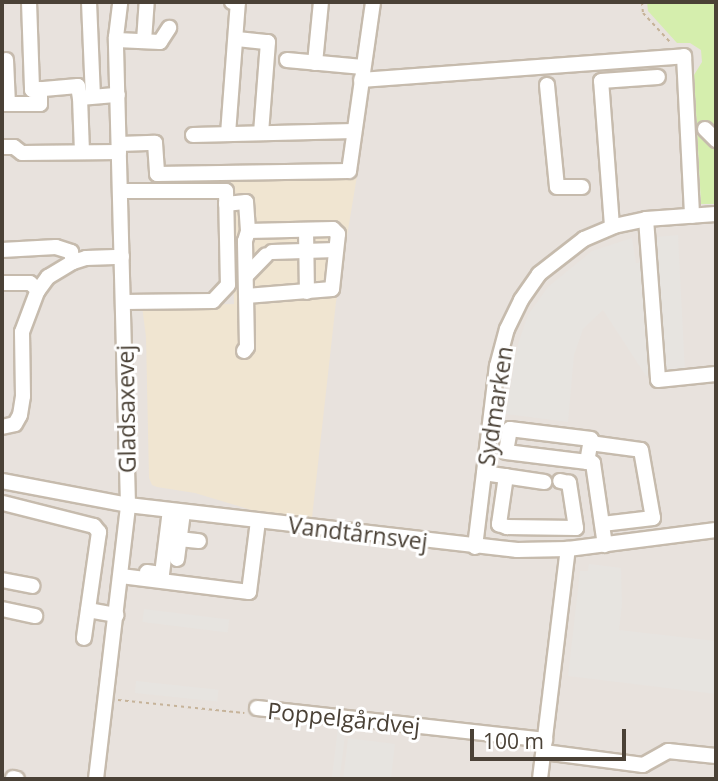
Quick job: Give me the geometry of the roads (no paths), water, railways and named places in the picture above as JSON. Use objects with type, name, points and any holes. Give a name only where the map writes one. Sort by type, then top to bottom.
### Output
[{"type":"street","points":[[29,2],[32,90],[78,86],[86,97]]},
{"type":"street","points":[[82,152],[89,2]]},
{"type":"street","name":"Gladsaxevej","points":[[96,779],[128,505],[116,39],[110,2]]},
{"type":"street","name":"Gladsaxevej","points":[[116,39],[120,2]]},
{"type":"street","points":[[144,41],[147,2]]},
{"type":"street","points":[[228,134],[237,39],[238,2],[232,2]]},
{"type":"street","points":[[314,62],[321,2]]},
{"type":"street","points":[[2,147],[14,147],[22,153],[82,152],[155,143],[158,174],[349,171],[373,2]]},
{"type":"street","points":[[116,39],[160,41],[169,28]]},
{"type":"street","points":[[237,39],[268,41],[261,133]]},
{"type":"street","points":[[286,60],[314,62],[362,73],[684,56],[692,216]]},
{"type":"street","points":[[6,60],[5,104],[40,104],[40,89]]},
{"type":"street","points":[[612,226],[601,81],[657,77]]},
{"type":"street","points":[[547,85],[557,187],[582,187]]},
{"type":"street","points":[[86,97],[118,96]]},
{"type":"street","points":[[705,129],[716,140]]},
{"type":"street","points":[[192,135],[354,131]]},
{"type":"street","points":[[121,191],[226,191],[228,285],[212,301],[123,302]]},
{"type":"street","points":[[226,204],[246,202],[247,347],[244,351]]},
{"type":"street","name":"Sydmarken","points":[[475,547],[497,366],[507,329],[519,303],[539,274],[584,239],[612,226],[646,219],[716,214]]},
{"type":"street","points":[[646,219],[658,380],[716,373]]},
{"type":"street","points":[[246,296],[332,289],[338,234],[333,229],[248,231]]},
{"type":"street","points":[[268,230],[269,252]]},
{"type":"street","points":[[306,230],[307,292]]},
{"type":"street","points":[[2,250],[57,247],[71,252],[73,262]]},
{"type":"street","points":[[246,276],[269,252],[336,250]]},
{"type":"street","points":[[2,427],[15,424],[20,415],[23,396],[22,332],[38,290],[52,273],[73,262],[86,258],[122,257]]},
{"type":"street","points":[[2,283],[30,283],[38,290]]},
{"type":"street","points":[[587,462],[591,439],[510,429],[506,452],[593,463],[605,545]]},
{"type":"street","points":[[590,443],[641,450],[653,518],[602,524]]},
{"type":"street","points":[[484,473],[544,482]]},
{"type":"street","points":[[506,476],[499,524],[507,527],[576,528],[569,483],[560,481]]},
{"type":"street","points":[[5,481],[2,506],[93,526],[99,532],[84,638]]},
{"type":"street","name":"Vandtårnsvej","points":[[5,481],[128,505],[475,547],[568,549],[716,530]]},
{"type":"street","points":[[176,511],[179,539],[177,559]]},
{"type":"street","points":[[121,573],[162,574],[176,511]]},
{"type":"street","points":[[121,573],[249,592],[258,521]]},
{"type":"street","points":[[541,528],[542,549]]},
{"type":"street","points":[[179,539],[200,541]]},
{"type":"street","points":[[540,779],[568,549]]},
{"type":"street","points":[[2,580],[32,586]]},
{"type":"street","points":[[2,609],[35,616]]},
{"type":"street","points":[[88,610],[117,615]]},
{"type":"street","name":"Poppelgårdvej","points":[[257,708],[544,746],[643,765],[668,751],[716,756]]}]
